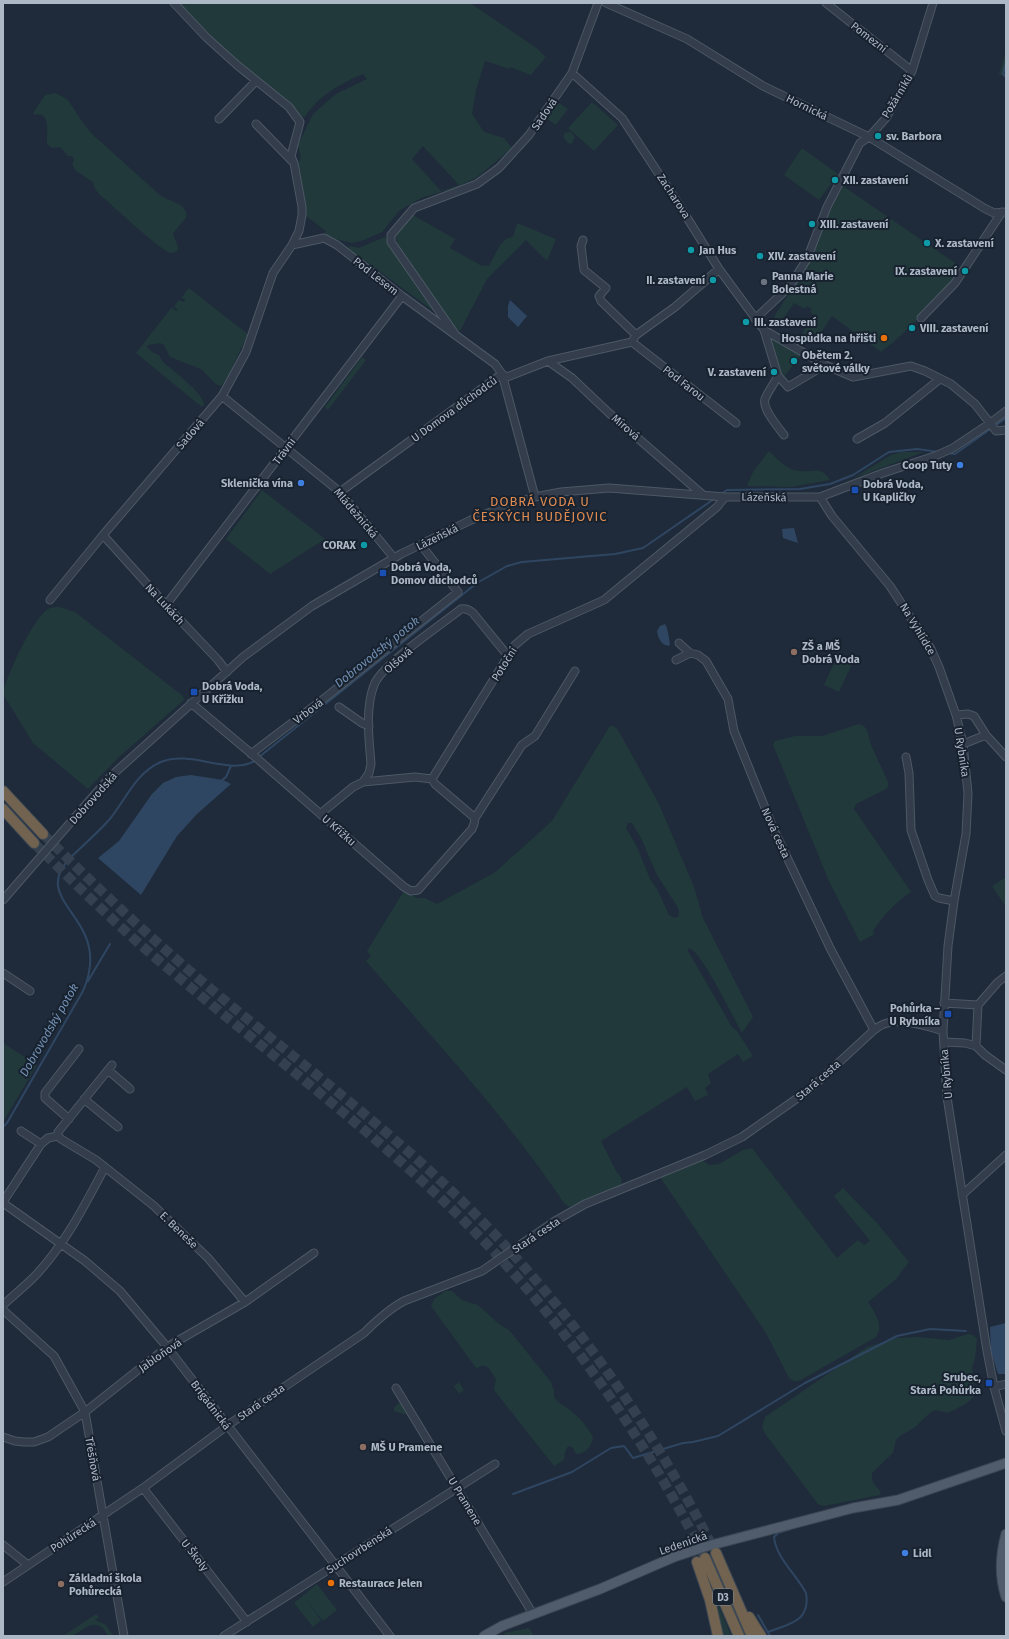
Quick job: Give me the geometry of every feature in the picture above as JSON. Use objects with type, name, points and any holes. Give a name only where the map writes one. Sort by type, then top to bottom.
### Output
[{"type":"highway","points":[[3,791],[43,834]]},
{"type":"highway","points":[[3,809],[34,843]]},
{"type":"highway","name":"D3","points":[[716,1554],[752,1636]]},
{"type":"highway","name":"D3","points":[[718,1636],[701,1560],[739,1636]]},
{"type":"highway","name":"D3","points":[[735,1595],[761,1636]]},
{"type":"main road","name":"Ledenická","points":[[484,1636],[502,1626],[600,1589],[674,1557],[704,1547],[853,1508],[898,1500],[1006,1463]]},
{"type":"main road","points":[[1006,1534],[1001,1570],[1006,1598]]},
{"type":"street","points":[[174,3],[207,38],[256,81],[219,119]]},
{"type":"street","name":"Sadová","points":[[398,251],[392,242],[391,235],[414,208],[477,184],[506,161],[530,135],[572,73],[598,3]]},
{"type":"street","name":"Hornická","points":[[606,3],[687,39],[763,86],[869,137],[984,208],[994,213],[1004,212]]},
{"type":"street","name":"Pomezní","points":[[826,3],[912,71]]},
{"type":"street","name":"Požárníků","points":[[755,319],[790,286],[807,259],[827,207],[860,143],[869,137],[886,118],[912,71],[933,3]]},
{"type":"street","name":"Zacharova","points":[[572,73],[622,118],[719,269],[764,330],[825,365],[853,377],[911,366],[925,371],[951,384],[975,404],[992,427]]},
{"type":"street","name":"Sadová","points":[[50,600],[103,535],[222,396],[246,352],[273,273],[292,245],[299,231],[302,215],[294,163],[291,156],[300,122],[289,107],[256,81]]},
{"type":"street","points":[[256,124],[294,163]]},
{"type":"street","points":[[921,318],[955,283],[1004,212]]},
{"type":"street","name":"Pod Lesem","points":[[292,245],[324,238],[337,246],[495,364],[502,374],[535,497]]},
{"type":"street","points":[[583,240],[581,246],[584,270],[606,288],[599,296],[600,301],[636,335]]},
{"type":"street","name":"Pod Lesem","points":[[398,251],[455,334]]},
{"type":"street","points":[[632,342],[636,335],[675,307],[719,269]]},
{"type":"street","name":"Trávní","points":[[166,605],[402,296]]},
{"type":"street","name":"Zacharova","points":[[764,330],[778,376]]},
{"type":"street","name":"U Domova důchodců","points":[[340,492],[502,374],[508,377],[548,361],[632,342]]},
{"type":"street","name":"Pod Farou","points":[[632,342],[736,423]]},
{"type":"street","name":"Mírová","points":[[548,361],[572,378],[609,413],[703,495]]},
{"type":"street","points":[[784,435],[771,418],[765,406],[764,400],[778,376],[788,387],[825,365]]},
{"type":"street","points":[[857,439],[885,423],[940,379]]},
{"type":"street","name":"Mládežnická","points":[[222,396],[340,492],[394,558]]},
{"type":"street","points":[[1006,411],[992,427],[1006,430]]},
{"type":"street","name":"Lázeňská","points":[[191,703],[243,657],[312,606],[394,558],[478,517],[508,505],[535,497],[561,492],[609,488],[725,497],[820,497],[883,473],[935,456],[992,427]]},
{"type":"street","name":"Potoční","points":[[432,779],[515,645],[528,634],[604,600],[717,507],[725,497]]},
{"type":"street","name":"Na Vyhlídce","points":[[820,497],[832,516],[890,586],[931,649],[939,666],[956,715]]},
{"type":"street","name":"Na Lukách","points":[[103,535],[218,660],[227,672]]},
{"type":"street","name":"Vrbová","points":[[252,754],[458,592],[421,545]]},
{"type":"street","name":"Olšová","points":[[363,782],[370,773],[371,764],[369,704],[374,684],[386,667],[461,609],[467,609],[473,613],[508,656]]},
{"type":"street","name":"Nová cesta","points":[[679,643],[690,653],[698,655],[706,661],[728,699],[734,732],[774,830],[832,950],[874,1030]]},
{"type":"street","points":[[676,660],[690,653]]},
{"type":"street","name":"U Křížku","points":[[191,703],[264,764],[404,887],[411,890],[418,890],[472,829],[475,818],[522,745],[535,736],[575,671]]},
{"type":"street","name":"Dobrovodská","points":[[3,900],[110,777],[191,703]]},
{"type":"street","points":[[339,707],[362,723],[369,726]]},
{"type":"street","points":[[956,715],[968,714],[974,716],[986,735],[1006,757]]},
{"type":"street","name":"U Rybníka","points":[[956,715],[963,744],[968,793],[966,834],[954,901],[948,946],[944,1003],[943,1030],[947,1097],[986,1351],[1006,1431]]},
{"type":"street","points":[[963,744],[986,735]]},
{"type":"street","points":[[906,757],[909,773],[911,830],[935,896],[954,901]]},
{"type":"street","points":[[320,814],[353,787],[363,782],[415,777],[432,779],[435,784],[475,818]]},
{"type":"street","points":[[3,973],[30,991]]},
{"type":"street","points":[[976,1046],[978,1005],[998,982],[1006,976]]},
{"type":"street","points":[[944,1003],[978,1005]]},
{"type":"street","name":"Stará cesta","points":[[143,1488],[227,1426],[364,1332],[382,1315],[395,1306],[404,1301],[482,1271],[555,1221],[585,1204],[705,1155],[742,1137],[808,1090],[874,1030],[885,1023],[895,1021],[943,1030]]},
{"type":"street","points":[[944,1042],[965,1042],[976,1046],[985,1056],[1006,1070]]},
{"type":"street","points":[[69,1119],[45,1098],[45,1093],[79,1049]]},
{"type":"street","points":[[3,1203],[41,1144],[48,1138],[58,1136],[58,1132],[110,1067],[130,1089]]},
{"type":"street","points":[[84,1099],[118,1127]]},
{"type":"street","points":[[21,1131],[41,1144]]},
{"type":"street","name":"E. Beneše","points":[[58,1136],[105,1167],[154,1206],[208,1258],[245,1302]]},
{"type":"street","points":[[962,1194],[1006,1155]]},
{"type":"street","points":[[3,1305],[35,1276],[61,1244],[80,1216],[105,1167]]},
{"type":"street","name":"Brigádnická","points":[[3,1203],[61,1244],[120,1292],[167,1347],[390,1636]]},
{"type":"street","name":"Jabloňová","points":[[3,1437],[20,1442],[39,1440],[48,1437],[85,1412],[167,1347],[245,1302],[314,1253]]},
{"type":"street","name":"Třešňová","points":[[3,1310],[54,1356],[85,1412],[124,1636]]},
{"type":"street","points":[[994,1387],[1006,1384]]},
{"type":"street","name":"U Pramene","points":[[396,1388],[533,1614]]},
{"type":"street","name":"Suchovrbenská","points":[[224,1636],[495,1464]]},
{"type":"street","name":"Pohůrecká","points":[[3,1582],[143,1488]]},
{"type":"street","name":"U Školy","points":[[143,1488],[247,1622]]},
{"type":"street","points":[[3,1545],[28,1565]]},
{"type":"green space","points":[[176,3],[470,3],[538,49],[547,59],[559,68],[545,58],[531,75],[510,67],[510,69],[485,61],[476,90],[472,114],[484,132],[504,138],[512,148],[476,178],[457,187],[421,198],[399,211],[382,232],[364,240],[352,243],[324,236],[326,231],[306,216],[298,166],[301,157],[298,145],[313,114],[336,94],[367,79],[363,74],[338,86],[309,110],[304,118],[222,50]],"holes":[[[423,146],[459,185],[441,191],[412,159]]]},
{"type":"green space","points":[[1006,51],[1006,78],[999,74]]},
{"type":"green space","points":[[56,93],[68,100],[92,134],[160,195],[178,204],[184,209],[186,218],[173,233],[178,249],[177,251],[171,253],[166,251],[147,236],[99,194],[95,189],[93,182],[76,171],[72,164],[74,160],[72,156],[68,156],[60,147],[52,148],[47,144],[46,120],[44,117],[33,113],[45,95]]},
{"type":"green space","points":[[558,102],[568,109],[556,125],[546,118]]},
{"type":"green space","points":[[592,102],[618,125],[594,151],[568,128]]},
{"type":"green space","points":[[571,132],[575,137],[572,144],[568,143],[563,137],[565,133]]},
{"type":"green space","points":[[802,148],[838,174],[819,200],[784,175]]},
{"type":"green space","points":[[843,186],[955,263],[957,275],[912,325],[881,352],[832,316],[814,343],[801,335],[814,315],[810,312],[812,309],[807,306],[805,309],[794,303],[781,322],[774,317],[808,263],[830,211]]},
{"type":"green space","points":[[411,214],[455,239],[450,248],[482,266],[489,266],[501,244],[508,238],[513,237],[517,223],[556,239],[547,261],[526,240],[487,279],[460,331],[453,326],[439,305],[430,296],[397,244],[396,231]]},
{"type":"green space","points":[[385,237],[439,315],[367,262],[349,251],[348,248],[350,246],[359,248]]},
{"type":"green space","points":[[189,288],[248,334],[229,374],[221,386],[215,384],[201,369],[170,357],[164,345],[160,343],[148,345],[147,347],[152,352],[159,355],[162,361],[199,394],[203,400],[204,405],[202,407],[136,353],[172,307],[176,311],[178,310],[174,306],[179,300],[184,302],[185,299],[181,298]]},
{"type":"green space","points":[[771,339],[801,355],[783,378],[770,341]]},
{"type":"green space","points":[[362,357],[366,360],[328,410],[325,407]]},
{"type":"green space","points":[[769,451],[791,469],[822,472],[830,480],[791,487],[747,486],[753,472]]},
{"type":"green space","points":[[901,452],[924,452],[854,478],[889,456]]},
{"type":"green space","points":[[262,490],[325,539],[270,574],[226,539]]},
{"type":"green space","points":[[59,607],[75,612],[183,696],[184,700],[119,757],[88,789],[33,743],[3,694],[9,674],[36,622],[50,608]]},
{"type":"green space","points":[[837,657],[852,664],[839,692],[824,685]]},
{"type":"green space","points":[[859,724],[864,726],[867,730],[871,745],[889,784],[884,790],[856,804],[854,809],[911,892],[900,900],[885,915],[873,931],[874,934],[860,942],[829,881],[773,745],[775,741],[795,736],[822,736]]},
{"type":"green space","points":[[610,726],[614,726],[618,730],[659,804],[694,887],[703,918],[753,1017],[742,1033],[702,961],[695,952],[689,948],[688,951],[732,1027],[737,1031],[753,1056],[743,1062],[738,1054],[708,1074],[711,1083],[705,1088],[708,1095],[695,1101],[687,1087],[601,1141],[616,1171],[621,1177],[622,1183],[620,1186],[569,1207],[564,1203],[542,1171],[494,1109],[366,961],[371,956],[367,951],[404,891],[417,898],[425,898],[437,904],[494,873],[552,821]],"holes":[[[628,823],[632,823],[641,838],[657,875],[677,906],[679,911],[678,917],[674,918],[669,915],[657,889],[650,879],[637,847],[626,828]]]},
{"type":"green space","points":[[1006,877],[1006,907],[992,886]]},
{"type":"green space","points":[[3,1043],[37,1065],[3,1122]]},
{"type":"green space","points":[[752,1148],[837,1258],[858,1240],[864,1245],[870,1241],[834,1196],[843,1188],[877,1223],[909,1262],[896,1279],[868,1302],[878,1319],[879,1328],[876,1337],[799,1381],[794,1381],[789,1378],[766,1333],[660,1177],[702,1160],[709,1165],[719,1164],[743,1150]]},
{"type":"green space","points":[[445,1291],[452,1291],[462,1300],[478,1305],[499,1324],[509,1330],[551,1382],[554,1397],[579,1417],[590,1431],[593,1437],[590,1446],[586,1451],[576,1454],[573,1448],[568,1446],[565,1452],[564,1460],[554,1466],[494,1390],[496,1379],[490,1370],[486,1366],[476,1368],[431,1306],[434,1299]]},
{"type":"green space","points":[[968,1334],[973,1335],[977,1339],[975,1358],[972,1368],[975,1393],[971,1400],[948,1413],[935,1410],[914,1428],[896,1440],[893,1453],[872,1473],[873,1482],[881,1493],[880,1495],[824,1506],[818,1504],[766,1435],[762,1427],[765,1417],[867,1347],[897,1338],[918,1337],[949,1340]]},
{"type":"green space","points":[[459,1382],[464,1390],[459,1394],[454,1386]]},
{"type":"green space","points":[[399,1403],[403,1405],[406,1415],[394,1411],[394,1408]]},
{"type":"green space","points":[[317,1584],[337,1610],[323,1621],[305,1599],[321,1620],[313,1627],[294,1603]]},
{"type":"green space","points":[[718,1604],[731,1636],[721,1636],[715,1605]]},
{"type":"green space","points":[[96,1614],[99,1617],[95,1620],[106,1625],[113,1636],[108,1636],[104,1629],[100,1626],[91,1625],[72,1636],[63,1636]]},
{"type":"green space","points":[[529,1628],[534,1636],[505,1636],[504,1633]]},
{"type":"water","points":[[510,300],[527,316],[518,327],[508,317],[508,306]]},
{"type":"water","points":[[794,528],[798,543],[783,538],[782,529]]},
{"type":"water","points":[[665,624],[670,644],[669,646],[662,643],[657,634],[660,626]]},
{"type":"water","points":[[191,775],[223,780],[231,784],[197,814],[177,836],[141,895],[98,858],[119,841],[152,794],[163,783],[176,777]]},
{"type":"water","points":[[1006,1323],[1006,1374],[998,1374],[991,1351],[990,1327]]},
{"type":"waterway","points":[[1006,62],[1003,74],[1006,77]]},
{"type":"waterway","name":"Dobrovodský potok","points":[[947,453],[955,454],[1006,418]]},
{"type":"waterway","name":"Dobrovodský potok","points":[[721,494],[727,490],[800,489],[830,484],[853,475],[889,452],[917,449],[939,452]]},
{"type":"waterway","name":"Dobrovodský potok","points":[[259,757],[477,583],[507,566],[522,562],[615,554],[643,548],[714,499]]},
{"type":"waterway","name":"Dobrovodský potok","points":[[3,1127],[7,1123],[83,991],[88,977],[90,963],[88,942],[79,924],[61,896],[58,887],[58,878],[63,867],[72,856],[109,820],[138,780],[152,767],[161,762],[173,759],[185,759],[235,766],[256,760]]},
{"type":"waterway","points":[[221,781],[226,777],[231,766]]},
{"type":"waterway","points":[[88,981],[110,944]]},
{"type":"waterway","points":[[513,1494],[572,1472],[611,1448],[624,1446],[633,1458],[683,1443],[718,1436],[805,1383],[897,1336],[930,1329],[966,1331]]},
{"type":"waterway","points":[[768,1632],[790,1624],[796,1620],[805,1610],[807,1603],[806,1593],[783,1559],[774,1537],[778,1533],[791,1529]]},
{"type":"waterway","points":[[758,1615],[770,1636]]},
{"type":"tunnel","points":[[43,834],[109,898],[176,959],[405,1149],[463,1202],[501,1241],[571,1323],[604,1366],[663,1457],[715,1552]]},
{"type":"tunnel","points":[[34,843],[139,944],[386,1149],[453,1210],[491,1249],[561,1330],[594,1374],[653,1463],[705,1558]]},
{"type":"place","name":"sv. Barbora","points":[[878,136]]},
{"type":"place","name":"XII. zastavení","points":[[835,180]]},
{"type":"place","name":"XIII. zastavení","points":[[812,224]]},
{"type":"place","name":"X. zastavení","points":[[927,243]]},
{"type":"place","name":"Jan Hus","points":[[691,250]]},
{"type":"place","name":"XIV. zastavení","points":[[760,256]]},
{"type":"place","name":"IX. zastavení","points":[[965,271]]},
{"type":"place","name":"II. zastavení","points":[[713,280]]},
{"type":"place","name":"Panna Marie Bolestná","points":[[764,282]]},
{"type":"place","name":"III. zastavení","points":[[746,322]]},
{"type":"place","name":"VIII. zastavení","points":[[912,328]]},
{"type":"place","name":"Hospůdka na hřišti","points":[[884,338]]},
{"type":"place","name":"Obětem 2. světové války","points":[[794,361]]},
{"type":"place","name":"V. zastavení","points":[[774,372]]},
{"type":"place","name":"Coop Tuty","points":[[960,465]]},
{"type":"place","name":"Sklenička vína","points":[[301,483]]},
{"type":"place","name":"Dobrá Voda, U Kapličky","points":[[855,490]]},
{"type":"place","name":"CORAX","points":[[364,545]]},
{"type":"place","name":"Dobrá Voda, Domov důchodců","points":[[383,573]]},
{"type":"place","name":"ZŠ a MŠ Dobrá Voda","points":[[794,652]]},
{"type":"place","name":"Dobrá Voda, U Křížku","points":[[194,692]]},
{"type":"place","name":"Pohůrka – U Rybníka","points":[[948,1014]]},
{"type":"place","name":"Srubec, Stará Pohůrka","points":[[989,1383]]},
{"type":"place","name":"MŠ U Pramene","points":[[363,1447]]},
{"type":"place","name":"Lidl","points":[[905,1553]]},
{"type":"place","name":"Restaurace Jelen","points":[[331,1583]]},
{"type":"place","name":"Základní škola Pohůrecká","points":[[61,1584]]},
{"type":"district","name":"DOBRÁ VODA U ČESKÝCH BUDĚJOVIC","points":[[540,508]]}]
